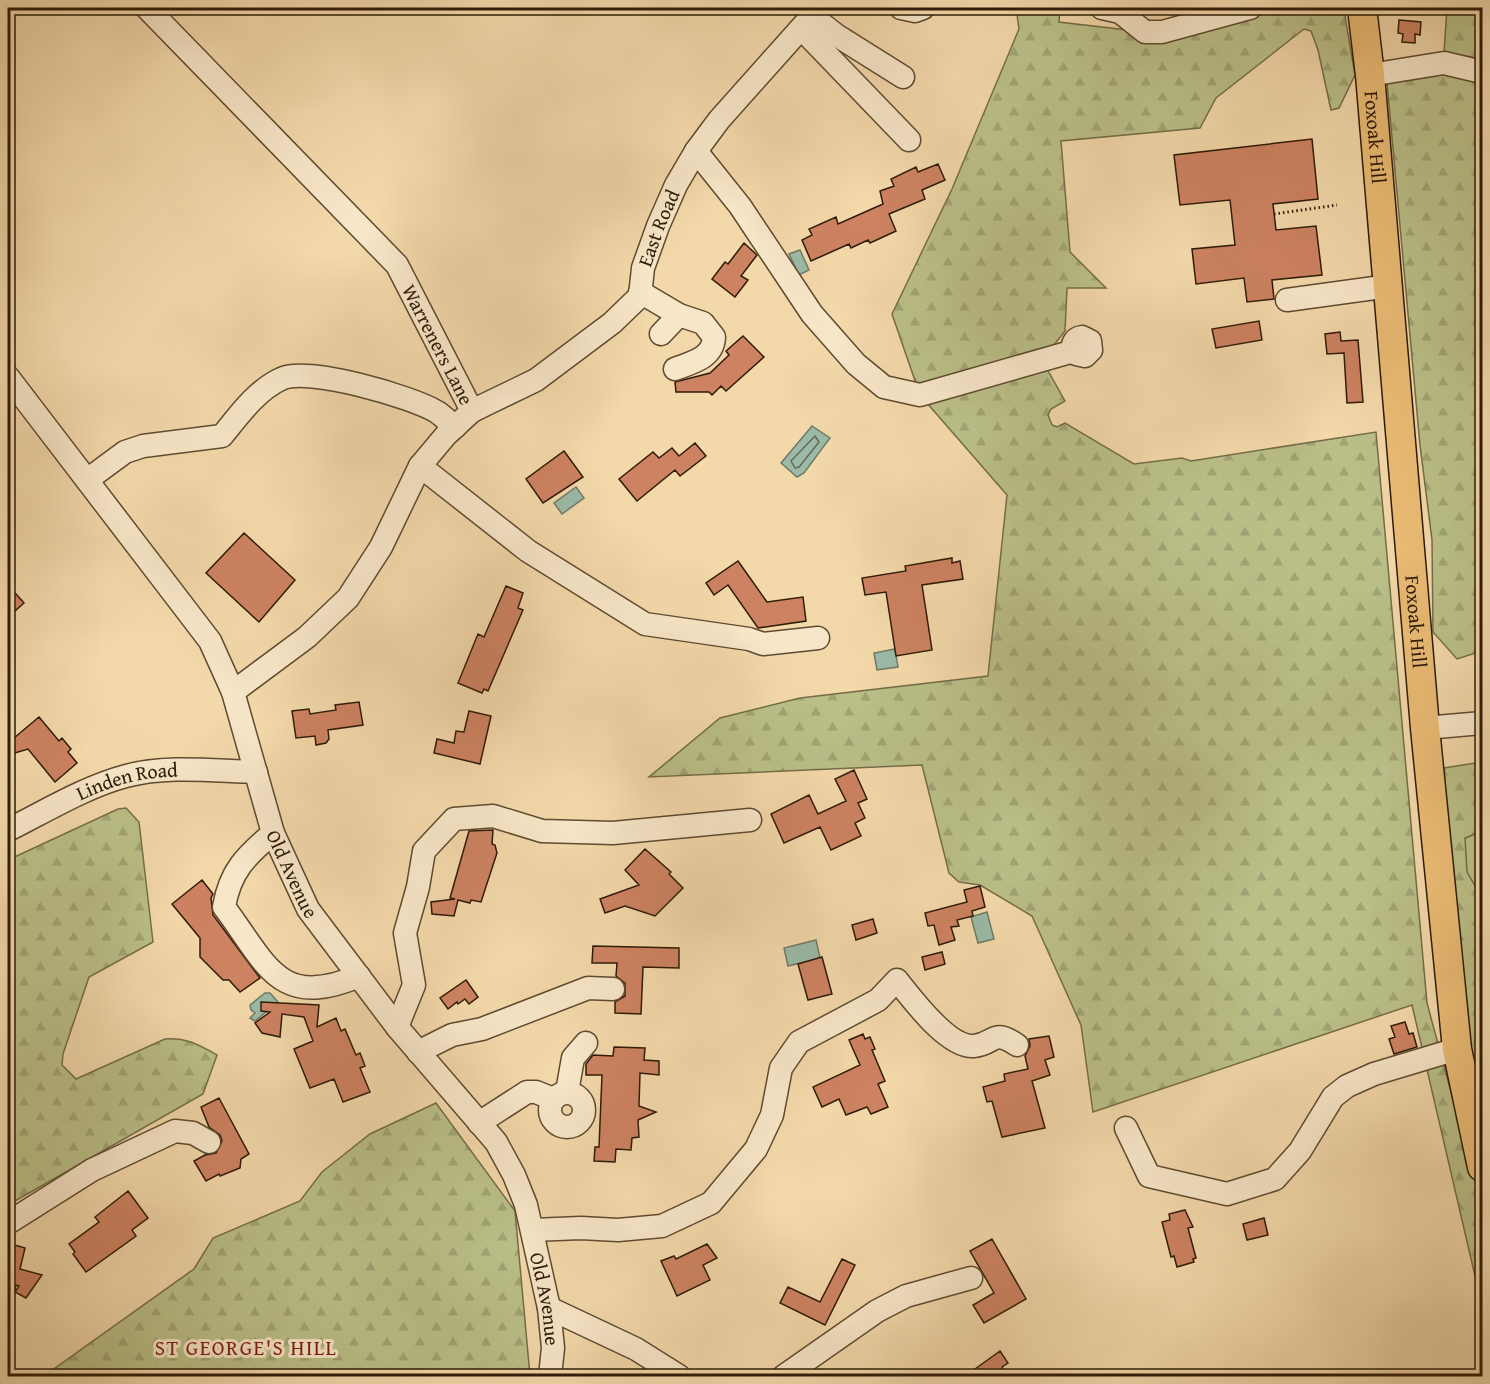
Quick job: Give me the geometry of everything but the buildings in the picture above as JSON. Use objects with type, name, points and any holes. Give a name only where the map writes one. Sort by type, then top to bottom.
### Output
[{"type":"main road","name":"Foxoak Hill","points":[[1362,8],[1389,286],[1425,728],[1457,1049],[1482,1167]]},
{"type":"street","name":"Warreners Lane","points":[[147,8],[397,265],[472,411],[420,466],[381,547],[348,598],[307,637],[233,692]]},
{"type":"street","points":[[900,8],[915,11],[923,8]]},
{"type":"street","points":[[1102,8],[1120,12],[1145,32],[1162,32],[1250,8]]},
{"type":"street","name":"East Road","points":[[472,411],[536,380],[612,323],[640,296],[643,268],[658,226],[676,185],[696,151],[719,120],[811,18]]},
{"type":"street","points":[[811,18],[903,77]]},
{"type":"street","points":[[811,18],[909,140]]},
{"type":"street","points":[[1370,75],[1444,63],[1482,72]]},
{"type":"street","points":[[696,151],[740,206],[812,314],[855,364],[884,387],[920,395],[1072,350]]},
{"type":"street","points":[[1287,300],[1389,286]]},
{"type":"street","points":[[640,292],[679,315],[703,323],[714,337],[714,347],[706,356],[675,369]]},
{"type":"street","points":[[661,334],[679,315]]},
{"type":"street","name":"Old Avenue","points":[[8,377],[210,641],[233,692],[273,833],[308,909],[397,1027],[496,1142],[514,1175],[526,1205],[549,1308],[553,1347],[550,1377]]},
{"type":"street","points":[[87,480],[125,452],[144,446],[222,436],[267,387],[284,377],[329,378],[365,387],[437,412],[455,427]]},
{"type":"street","points":[[420,466],[528,551],[645,624],[749,639],[763,644],[818,638]]},
{"type":"street","points":[[1425,728],[1482,723]]},
{"type":"street","name":"Linden Road","points":[[8,830],[98,786],[127,776],[169,770],[256,772]]},
{"type":"street","points":[[397,1027],[414,985],[405,933],[418,887],[424,851],[454,819],[492,816],[542,831],[613,833],[750,820]]},
{"type":"street","points":[[273,833],[246,856],[228,885],[224,907],[282,981],[298,988],[318,989],[359,976]]},
{"type":"street","points":[[532,1230],[581,1228],[618,1230],[662,1226],[711,1203],[756,1149],[772,1115],[781,1068],[799,1042],[878,1000],[897,980],[917,1005],[954,1040],[974,1046],[996,1036],[1007,1038],[1017,1045]]},
{"type":"street","points":[[418,1052],[452,1035],[482,1029],[588,988],[613,989]]},
{"type":"street","points":[[479,1123],[527,1092],[560,1096],[573,1058],[585,1043]]},
{"type":"street","points":[[1126,1128],[1149,1176],[1227,1194],[1275,1179],[1300,1151],[1333,1096],[1347,1086],[1374,1074],[1457,1049]]},
{"type":"street","points":[[8,1223],[92,1170],[175,1131],[193,1133],[209,1142]]},
{"type":"street","points":[[784,1377],[877,1311],[906,1296],[971,1278]]},
{"type":"street","points":[[549,1308],[636,1349],[679,1377]]},
{"type":"path","points":[[1274,214],[1337,205]]},
{"type":"green space","points":[[1016,8],[1060,8],[1059,22],[1145,32],[1250,8],[1344,10],[1355,75],[1339,108],[1331,110],[1318,50],[1311,31],[1304,29],[1216,98],[1200,128],[1061,141],[1070,252],[1106,288],[1067,288],[1065,331],[1042,360],[1065,401],[1051,409],[1048,415],[1052,425],[1057,427],[1065,423],[1134,464],[1182,458],[1191,461],[1376,432],[1427,1003],[1482,1207],[1482,1306],[1412,1005],[1093,1112],[1081,1025],[1032,916],[980,885],[959,882],[949,873],[922,765],[649,777],[720,718],[800,698],[988,676],[1007,495],[920,395],[892,314],[952,189],[1019,29]]},
{"type":"green space","points":[[1447,8],[1482,8],[1482,59],[1444,52]]},
{"type":"green space","points":[[1446,72],[1482,83],[1482,651],[1457,659],[1433,632],[1432,540],[1420,445],[1387,83]]},
{"type":"green space","points":[[1482,762],[1482,831],[1465,838],[1467,872],[1482,898],[1482,1088],[1465,1027],[1455,929],[1444,768]]},
{"type":"green space","points":[[126,808],[139,822],[153,942],[89,977],[63,1054],[62,1065],[76,1079],[165,1039],[186,1041],[217,1055],[203,1094],[8,1205],[8,969],[14,966],[8,860],[118,809]]},
{"type":"green space","points":[[1482,831],[1482,898],[1466,872],[1465,838]]},
{"type":"green space","points":[[436,1103],[515,1211],[530,1376],[44,1376],[194,1269],[213,1238],[300,1201],[322,1172],[370,1134]]},
{"type":"water","points":[[800,250],[809,270],[799,275],[789,254]]},
{"type":"water","points":[[812,426],[830,438],[804,473],[797,477],[781,463]]},
{"type":"water","points":[[576,487],[584,498],[562,514],[554,503]]},
{"type":"water","points":[[895,649],[898,667],[877,670],[874,653]]},
{"type":"water","points":[[987,912],[994,939],[978,943],[971,917]]},
{"type":"water","points":[[816,940],[820,958],[788,966],[784,948]]},
{"type":"water","points":[[265,993],[270,993],[278,1002],[255,1021],[250,1018],[255,1013],[251,1010],[250,1005]]},
{"type":"district","name":"ST GEORGE'S HILL","points":[[246,1348]]}]
